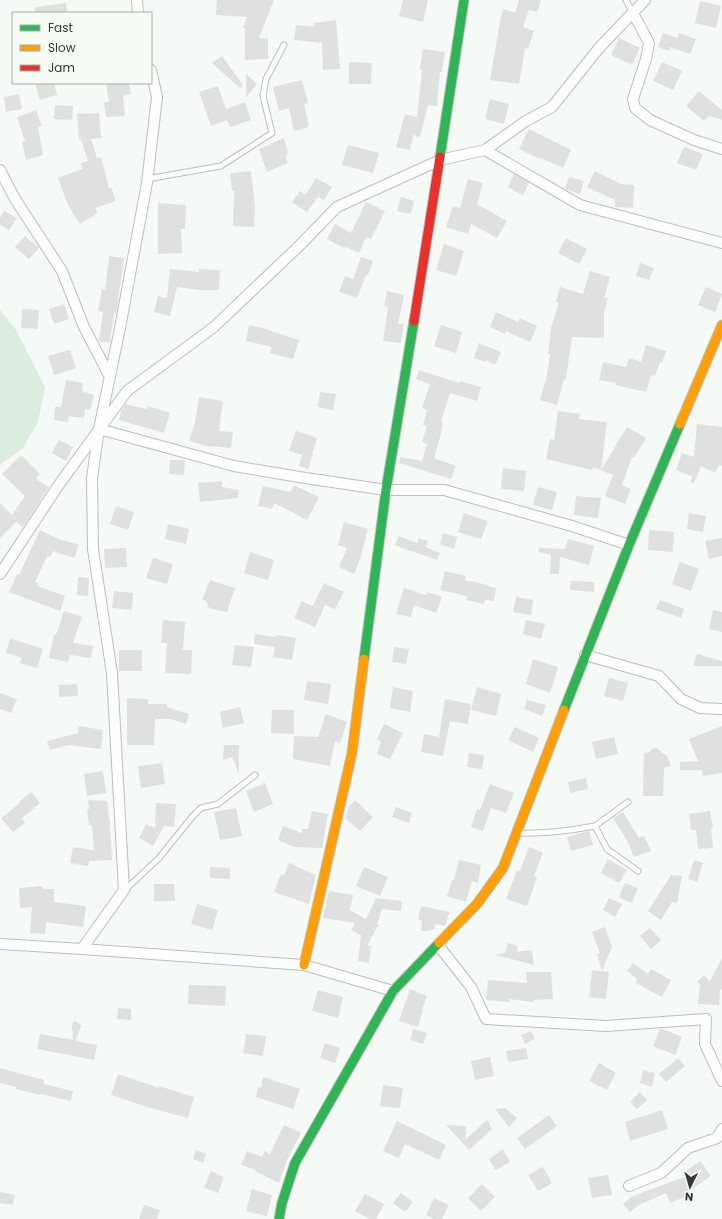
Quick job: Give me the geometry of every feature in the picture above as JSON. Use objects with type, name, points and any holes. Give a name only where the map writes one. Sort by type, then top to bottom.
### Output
[{"type":"street","points":[[137,0],[138,12]]},
{"type":"street","points":[[304,966],[352,753],[386,490],[440,160],[464,0]]},
{"type":"street","points":[[0,574],[58,486],[127,391],[214,327],[338,207],[440,160],[485,150],[526,121],[552,107],[599,48],[645,0]]},
{"type":"street","points":[[633,13],[649,43],[646,59],[633,99],[635,108],[650,120],[694,140],[722,149]]},
{"type":"street","points":[[82,949],[124,890],[112,674],[93,549],[92,478],[99,429],[120,328],[147,179],[157,97],[152,74]]},
{"type":"street","points":[[485,150],[580,205],[722,243]]},
{"type":"street","points":[[0,170],[15,199],[62,271],[84,326],[110,377]]},
{"type":"street","points":[[279,1219],[282,1203],[295,1163],[393,992],[477,904],[503,868],[629,545],[722,325]]},
{"type":"street","points":[[99,429],[234,466],[386,490],[444,490],[572,526],[629,545]]},
{"type":"street","points":[[585,655],[659,676],[681,699],[700,708],[722,709]]},
{"type":"street","points":[[0,944],[304,966],[393,992]]},
{"type":"street","points":[[438,945],[471,987],[486,1019],[606,1026],[706,1019],[705,1044],[722,1081]]},
{"type":"street","points":[[629,1186],[661,1173],[688,1148],[717,1138],[722,1129]]},
{"type":"lane","points":[[626,0],[633,13]]},
{"type":"lane","points":[[147,179],[221,166],[272,133],[263,96],[266,78],[284,45]]},
{"type":"lane","points":[[124,890],[159,858],[201,808],[218,804],[255,775]]},
{"type":"lane","points":[[516,833],[538,834],[563,832],[595,826],[628,802]]},
{"type":"lane","points":[[595,826],[607,849],[638,870]]},
{"type":"green space","points":[[0,310],[16,330],[45,387],[38,422],[23,448],[0,465]]},
{"type":"building","points":[[217,0],[274,0],[259,38],[268,38],[268,59],[245,60],[245,28],[243,28],[247,17],[216,15]]},
{"type":"building","points":[[403,0],[428,0],[423,22],[399,16]]},
{"type":"building","points":[[519,0],[541,0],[537,12],[529,10],[523,27],[534,31],[528,49],[525,48],[519,84],[490,80],[501,16],[504,9],[515,13]]},
{"type":"building","points":[[700,1],[721,6],[716,28],[695,23]]},
{"type":"building","points":[[66,3],[67,12],[35,12],[35,7]]},
{"type":"building","points":[[336,20],[340,69],[323,70],[322,43],[294,40],[296,25],[315,27],[314,23]]},
{"type":"building","points":[[663,33],[677,38],[679,33],[696,39],[690,54],[670,47],[669,51],[658,47]]},
{"type":"building","points":[[619,38],[640,48],[632,65],[611,55]]},
{"type":"building","points":[[423,49],[445,52],[442,72],[440,72],[437,106],[428,105],[420,137],[415,136],[414,133],[410,150],[396,147],[405,114],[417,117],[422,70],[420,69]]},
{"type":"building","points":[[222,56],[243,85],[240,88],[212,63]]},
{"type":"building","points":[[349,62],[372,63],[371,84],[349,84]]},
{"type":"building","points":[[662,62],[682,71],[673,90],[653,81]]},
{"type":"building","points":[[246,74],[257,84],[246,97]]},
{"type":"building","points":[[302,80],[308,103],[304,104],[309,127],[294,131],[289,108],[279,111],[273,87]]},
{"type":"building","points":[[35,84],[54,84],[57,95],[40,100]]},
{"type":"building","points":[[106,84],[129,84],[131,94],[123,95],[125,116],[106,117],[104,102],[109,102]]},
{"type":"building","points":[[218,86],[226,109],[245,102],[251,120],[230,127],[227,120],[211,126],[199,92]]},
{"type":"building","points":[[699,91],[722,110],[722,120],[709,116],[704,121],[686,106]]},
{"type":"building","points":[[19,94],[22,109],[6,112],[4,97]]},
{"type":"building","points":[[490,99],[509,104],[504,124],[485,119]]},
{"type":"building","points":[[55,105],[73,106],[72,120],[54,119]]},
{"type":"building","points":[[36,110],[42,126],[38,127],[43,155],[26,160],[22,142],[25,141],[17,117]]},
{"type":"building","points":[[99,113],[101,138],[91,139],[97,158],[101,157],[109,188],[111,187],[116,201],[95,208],[98,213],[80,224],[68,205],[58,178],[82,169],[81,163],[88,161],[81,140],[79,140],[77,114]]},
{"type":"building","points":[[529,129],[571,150],[563,168],[519,149]]},
{"type":"building","points":[[284,138],[288,152],[286,158],[288,163],[267,172],[259,149]]},
{"type":"building","points":[[348,145],[379,153],[373,173],[342,165]]},
{"type":"building","points":[[684,147],[703,154],[696,170],[677,163]]},
{"type":"building","points":[[251,171],[255,206],[254,227],[233,226],[234,191],[232,191],[230,173]]},
{"type":"building","points":[[595,171],[621,184],[634,185],[633,208],[615,207],[615,200],[587,187]]},
{"type":"building","points":[[514,174],[529,183],[523,195],[508,187]]},
{"type":"building","points":[[569,177],[584,181],[580,194],[565,189]]},
{"type":"building","points":[[316,178],[332,187],[324,200],[318,197],[307,212],[292,202],[300,191],[306,195]]},
{"type":"building","points":[[468,179],[483,183],[477,204],[507,221],[497,238],[471,224],[468,234],[446,227],[453,206],[460,208]]},
{"type":"building","points":[[401,197],[414,201],[411,214],[397,211]]},
{"type":"building","points":[[366,202],[385,211],[371,239],[366,237],[359,253],[345,247],[344,248],[327,239],[335,224],[351,233]]},
{"type":"building","points":[[158,203],[186,205],[185,229],[181,229],[182,253],[158,254]]},
{"type":"building","points":[[4,211],[17,218],[9,230],[0,225],[0,218]]},
{"type":"building","points":[[25,236],[39,248],[29,259],[15,247]]},
{"type":"building","points":[[566,238],[587,249],[579,264],[558,253]]},
{"type":"building","points":[[444,244],[464,251],[456,276],[436,270]]},
{"type":"building","points":[[109,256],[124,258],[116,314],[114,313],[110,343],[99,341],[103,312],[98,311],[102,289],[105,290]]},
{"type":"building","points":[[361,257],[373,261],[357,298],[339,292],[345,276],[353,279]]},
{"type":"building","points":[[640,263],[654,268],[649,280],[636,276]]},
{"type":"building","points":[[170,269],[199,272],[199,269],[220,270],[219,290],[199,290],[177,287],[170,316],[154,312],[158,296],[167,298]]},
{"type":"building","points":[[590,271],[610,277],[604,298],[608,298],[604,313],[604,338],[572,337],[566,379],[564,379],[557,405],[540,400],[546,382],[550,354],[548,354],[551,328],[559,303],[556,302],[560,287],[583,294]]},
{"type":"building","points":[[706,287],[722,294],[715,312],[698,305]]},
{"type":"building","points":[[387,291],[404,295],[398,324],[404,324],[401,343],[383,341],[388,307],[384,306]]},
{"type":"building","points":[[64,304],[69,319],[54,324],[49,309]]},
{"type":"building","points":[[22,309],[39,310],[38,329],[21,328]]},
{"type":"building","points":[[496,312],[518,322],[520,318],[537,326],[530,342],[506,331],[505,334],[490,327]]},
{"type":"building","points":[[249,325],[268,329],[299,340],[293,359],[270,353],[272,347],[246,341]]},
{"type":"building","points":[[441,325],[462,332],[456,353],[434,346]]},
{"type":"building","points":[[479,343],[501,352],[495,365],[486,360],[486,362],[474,358]]},
{"type":"building","points":[[646,345],[666,351],[655,376],[651,375],[646,392],[616,385],[616,383],[599,380],[603,362],[626,367],[629,358],[641,362]]},
{"type":"building","points":[[70,350],[76,368],[54,375],[48,356]]},
{"type":"building","points":[[419,370],[459,383],[460,381],[481,387],[477,401],[450,393],[441,422],[443,422],[441,434],[434,458],[456,466],[451,479],[399,463],[400,457],[422,461],[427,444],[422,442],[427,426],[423,425],[427,410],[422,408],[430,384],[416,379]]},
{"type":"building","points":[[66,380],[83,383],[82,391],[94,395],[90,410],[85,409],[84,418],[69,416],[68,422],[54,420],[55,407],[61,407]]},
{"type":"building","points":[[320,392],[336,394],[333,410],[318,407]]},
{"type":"building","points":[[199,397],[223,401],[219,431],[233,432],[231,448],[210,447],[189,441],[195,422]]},
{"type":"building","points":[[125,404],[147,409],[148,406],[170,413],[164,433],[119,420],[121,411]]},
{"type":"building","points":[[558,411],[580,414],[579,419],[607,422],[601,470],[627,427],[646,438],[634,458],[632,457],[622,485],[631,489],[625,504],[605,496],[613,475],[593,467],[592,470],[546,459],[550,439],[554,440]]},
{"type":"building","points":[[697,424],[722,427],[722,466],[719,465],[715,473],[701,466],[694,483],[691,483],[692,476],[676,470],[682,453],[694,457]]},
{"type":"building","points":[[296,431],[317,438],[308,469],[299,466],[302,455],[289,451]]},
{"type":"building","points":[[59,440],[73,447],[66,461],[52,453]]},
{"type":"building","points":[[21,455],[40,474],[36,479],[49,487],[23,527],[16,522],[0,538],[0,503],[12,515],[25,496],[2,474]]},
{"type":"building","points":[[170,460],[185,460],[184,475],[169,474]]},
{"type":"building","points":[[503,468],[526,471],[524,491],[501,489]]},
{"type":"building","points":[[222,481],[222,487],[239,490],[238,498],[200,502],[198,483]]},
{"type":"building","points":[[294,485],[319,497],[307,520],[274,503],[272,509],[258,506],[263,486],[290,492]]},
{"type":"building","points":[[538,487],[557,492],[552,510],[533,505]]},
{"type":"building","points":[[576,496],[601,498],[598,518],[574,515]]},
{"type":"building","points":[[116,506],[134,512],[128,530],[110,524]]},
{"type":"building","points":[[464,513],[488,521],[481,539],[458,532]]},
{"type":"building","points":[[689,513],[706,516],[703,532],[687,529]]},
{"type":"building","points":[[344,522],[368,529],[360,559],[354,574],[339,567],[347,548],[338,545]]},
{"type":"building","points":[[168,524],[189,529],[186,544],[165,539]]},
{"type":"building","points":[[40,530],[63,541],[79,545],[74,558],[53,551],[50,557],[47,556],[35,582],[38,583],[37,586],[65,596],[60,611],[9,592],[17,574],[19,575]]},
{"type":"building","points":[[649,530],[674,532],[673,552],[648,550]]},
{"type":"building","points":[[443,533],[457,537],[454,549],[440,544]]},
{"type":"building","points":[[399,536],[417,543],[419,538],[428,541],[426,547],[440,553],[437,560],[395,545]]},
{"type":"building","points":[[722,538],[722,556],[709,559],[705,541]]},
{"type":"building","points":[[568,539],[594,546],[589,565],[560,557],[559,574],[550,574],[551,555],[539,552],[539,548],[565,549]]},
{"type":"building","points":[[126,548],[127,567],[105,568],[104,549]]},
{"type":"building","points":[[250,552],[274,560],[268,580],[244,573]]},
{"type":"building","points":[[153,558],[173,564],[167,584],[146,578]]},
{"type":"building","points":[[680,562],[699,569],[691,591],[672,584]]},
{"type":"building","points":[[445,571],[466,576],[465,580],[496,588],[494,601],[485,600],[484,604],[466,600],[467,596],[440,590]]},
{"type":"building","points":[[78,577],[89,578],[88,596],[77,595]]},
{"type":"building","points":[[210,580],[235,588],[227,612],[209,608],[206,601],[202,600]]},
{"type":"building","points":[[571,581],[594,582],[594,592],[570,590]]},
{"type":"building","points":[[324,583],[344,592],[335,609],[325,605],[315,627],[294,618],[302,601],[313,606]]},
{"type":"building","points":[[404,588],[426,595],[427,592],[442,597],[436,613],[414,605],[411,617],[396,614]]},
{"type":"building","points":[[114,591],[133,593],[132,610],[112,608]]},
{"type":"building","points":[[516,597],[533,600],[531,615],[513,612]]},
{"type":"building","points":[[660,600],[684,609],[681,618],[656,609]]},
{"type":"building","points":[[713,610],[722,612],[722,632],[709,629]]},
{"type":"building","points":[[64,611],[82,617],[73,643],[93,646],[91,658],[70,655],[68,662],[49,658],[54,635],[56,635]]},
{"type":"building","points":[[163,620],[185,622],[183,650],[192,650],[191,674],[165,673],[167,643],[161,643]]},
{"type":"building","points":[[526,620],[545,624],[541,639],[523,634]]},
{"type":"building","points":[[255,634],[296,638],[292,660],[273,657],[275,647],[254,644]]},
{"type":"building","points":[[10,638],[43,649],[37,668],[20,663],[22,658],[6,653]]},
{"type":"building","points":[[235,645],[254,647],[251,667],[232,665]]},
{"type":"building","points":[[394,647],[409,649],[406,664],[392,662]]},
{"type":"building","points":[[119,650],[142,650],[142,671],[119,671]]},
{"type":"building","points":[[697,654],[722,661],[722,666],[693,666]]},
{"type":"building","points":[[533,659],[558,667],[550,693],[526,684]]},
{"type":"building","points":[[609,678],[628,683],[623,701],[604,696]]},
{"type":"building","points":[[307,681],[331,684],[328,704],[304,700]]},
{"type":"building","points":[[77,684],[78,696],[59,697],[59,685]]},
{"type":"building","points":[[393,687],[413,691],[410,712],[390,708]]},
{"type":"building","points":[[477,687],[501,694],[496,716],[471,710]]},
{"type":"building","points":[[0,693],[17,699],[11,713],[0,709]]},
{"type":"building","points":[[127,698],[148,699],[148,704],[167,704],[167,707],[189,714],[186,724],[171,719],[155,719],[154,745],[127,745]]},
{"type":"building","points":[[445,699],[471,704],[468,724],[450,721],[443,756],[421,752],[424,734],[439,737]]},
{"type":"building","points":[[527,700],[546,705],[542,716],[524,709]]},
{"type":"building","points":[[240,707],[244,723],[223,728],[220,712]]},
{"type":"building","points":[[272,710],[294,710],[294,734],[271,733]]},
{"type":"building","points":[[326,714],[347,722],[340,743],[335,741],[330,766],[293,759],[294,736],[318,737]]},
{"type":"building","points":[[384,724],[403,733],[390,759],[377,754],[381,742],[377,739]]},
{"type":"building","points":[[79,726],[103,730],[101,749],[69,745],[50,750],[47,741],[78,733]]},
{"type":"building","points":[[722,726],[722,773],[703,776],[702,770],[680,770],[680,762],[698,761],[689,739]]},
{"type":"building","points":[[515,727],[539,738],[533,752],[508,740]]},
{"type":"building","points":[[614,737],[618,754],[596,759],[592,742]]},
{"type":"building","points":[[224,745],[239,745],[239,774],[232,757],[223,760]]},
{"type":"building","points":[[656,748],[667,756],[671,766],[664,768],[663,796],[643,796],[644,753]]},
{"type":"building","points":[[469,753],[484,755],[482,769],[467,767]]},
{"type":"building","points":[[162,763],[165,784],[141,788],[138,766]]},
{"type":"building","points":[[103,771],[106,793],[87,796],[84,774]]},
{"type":"building","points":[[586,778],[588,789],[570,793],[568,782]]},
{"type":"building","points":[[265,783],[273,804],[254,812],[246,791]]},
{"type":"building","points":[[490,784],[514,793],[506,813],[491,808],[483,831],[471,827],[477,809],[480,810]]},
{"type":"building","points":[[31,792],[40,803],[22,818],[25,823],[13,832],[1,818]]},
{"type":"building","points":[[88,800],[107,801],[112,860],[89,861],[88,866],[70,863],[73,847],[94,850],[92,825],[89,826],[87,809],[89,809]]},
{"type":"building","points":[[355,800],[373,817],[360,831],[346,819],[348,808]]},
{"type":"building","points":[[156,803],[176,804],[174,827],[164,826],[153,846],[139,838],[146,824],[155,828]]},
{"type":"building","points":[[396,807],[412,813],[409,823],[392,817]]},
{"type":"building","points":[[236,808],[242,836],[220,840],[214,812]]},
{"type":"building","points":[[312,811],[328,814],[322,848],[294,847],[278,840],[283,826],[302,833],[302,829],[308,829]]},
{"type":"building","points":[[710,811],[713,828],[711,828],[713,848],[698,849],[696,830],[691,830],[689,814]]},
{"type":"building","points":[[623,812],[639,838],[644,836],[651,851],[634,857],[628,842],[613,818]]},
{"type":"building","points":[[589,831],[593,845],[571,851],[567,837]]},
{"type":"building","points":[[529,847],[543,853],[534,876],[537,877],[527,906],[506,899],[517,870],[520,871]]},
{"type":"building","points":[[608,859],[627,870],[619,883],[601,873]]},
{"type":"building","points":[[459,860],[481,865],[478,883],[472,881],[466,902],[447,896],[452,880],[454,880]]},
{"type":"building","points":[[694,860],[703,863],[697,882],[688,879]]},
{"type":"building","points":[[289,863],[316,875],[309,904],[274,892],[281,874],[284,875]]},
{"type":"building","points":[[210,867],[230,868],[230,879],[210,878]]},
{"type":"building","points":[[364,867],[388,877],[380,896],[356,886]]},
{"type":"building","points":[[671,875],[682,876],[677,903],[672,902],[661,920],[648,911]]},
{"type":"building","points":[[625,883],[638,888],[632,903],[619,897]]},
{"type":"building","points":[[154,884],[174,884],[175,901],[154,901]]},
{"type":"building","points":[[42,886],[43,889],[54,889],[54,902],[86,906],[83,927],[46,922],[45,934],[30,933],[32,907],[20,908],[19,888]]},
{"type":"building","points":[[329,891],[353,895],[350,910],[366,919],[376,898],[402,901],[401,911],[382,909],[377,924],[379,927],[377,927],[367,946],[371,946],[369,963],[358,961],[361,935],[351,930],[355,923],[323,918]]},
{"type":"building","points":[[609,898],[622,904],[615,917],[603,910]]},
{"type":"building","points":[[197,904],[218,910],[212,930],[191,924]]},
{"type":"building","points":[[421,906],[449,912],[446,924],[444,926],[435,924],[434,929],[421,931],[422,921],[418,919]]},
{"type":"building","points":[[605,927],[612,947],[602,971],[597,954],[600,953],[592,932]]},
{"type":"building","points":[[650,928],[661,940],[651,949],[640,936]]},
{"type":"building","points":[[508,943],[518,946],[517,952],[532,950],[534,965],[495,955],[505,953]]},
{"type":"building","points":[[722,958],[722,990],[720,989],[719,1005],[698,1004],[700,984],[697,982],[704,975],[710,981]]},
{"type":"building","points":[[633,963],[648,974],[651,969],[671,980],[662,997],[636,983],[637,979],[627,971]]},
{"type":"building","points":[[592,970],[609,972],[606,999],[589,997]]},
{"type":"building","points":[[526,972],[551,972],[553,999],[534,1000],[533,1002],[509,999],[509,1002],[486,1000],[488,980],[527,983]]},
{"type":"building","points":[[189,985],[226,986],[225,1006],[188,1004]]},
{"type":"building","points":[[410,989],[427,996],[418,1027],[399,1021]]},
{"type":"building","points":[[318,990],[343,997],[338,1018],[312,1011]]},
{"type":"building","points":[[118,1008],[131,1009],[131,1020],[117,1019]]},
{"type":"building","points":[[74,1021],[80,1024],[81,1027],[75,1041],[97,1045],[94,1060],[37,1049],[40,1034],[73,1040],[72,1026]]},
{"type":"building","points":[[413,1029],[427,1033],[423,1044],[410,1040]]},
{"type":"building","points":[[660,1029],[682,1037],[675,1055],[653,1046]]},
{"type":"building","points":[[531,1031],[535,1039],[525,1044],[521,1035]]},
{"type":"building","points":[[246,1034],[266,1036],[263,1056],[243,1053]]},
{"type":"building","points":[[325,1043],[340,1048],[335,1063],[320,1058]]},
{"type":"building","points":[[526,1048],[528,1059],[508,1062],[506,1051]]},
{"type":"building","points":[[490,1057],[494,1076],[475,1080],[471,1061]]},
{"type":"building","points":[[678,1058],[685,1066],[666,1082],[659,1074]]},
{"type":"building","points":[[599,1063],[616,1073],[607,1090],[589,1081]]},
{"type":"building","points":[[0,1068],[44,1080],[43,1084],[73,1091],[71,1101],[16,1089],[16,1087],[0,1083]]},
{"type":"building","points":[[643,1070],[655,1073],[652,1087],[640,1083]]},
{"type":"building","points":[[118,1074],[159,1088],[159,1086],[194,1097],[188,1118],[111,1095]]},
{"type":"building","points":[[263,1077],[300,1089],[293,1109],[256,1097],[258,1087],[261,1088]]},
{"type":"building","points":[[383,1085],[403,1088],[400,1108],[380,1106]]},
{"type":"building","points":[[640,1092],[647,1100],[637,1109],[630,1102]]},
{"type":"building","points":[[505,1108],[517,1118],[509,1127],[495,1109]]},
{"type":"building","points":[[662,1110],[668,1129],[630,1141],[625,1122]]},
{"type":"building","points":[[549,1115],[557,1126],[525,1149],[517,1138]]},
{"type":"building","points":[[487,1120],[492,1129],[469,1150],[446,1125],[466,1126],[465,1140]]},
{"type":"building","points":[[397,1121],[446,1145],[439,1160],[405,1144],[399,1158],[383,1151]]},
{"type":"building","points":[[284,1125],[301,1133],[287,1160],[279,1183],[255,1171],[256,1170],[241,1165],[247,1151],[262,1157],[265,1151],[270,1154]]},
{"type":"building","points":[[503,1149],[510,1162],[495,1170],[489,1159]]},
{"type":"building","points":[[196,1150],[206,1154],[203,1163],[193,1159]]},
{"type":"building","points":[[700,1161],[711,1176],[688,1192],[690,1195],[670,1203],[666,1193],[639,1205],[630,1212],[623,1204],[631,1197],[689,1175],[686,1171]]},
{"type":"building","points":[[543,1167],[552,1183],[538,1191],[528,1175]]},
{"type":"building","points":[[211,1171],[224,1177],[218,1193],[204,1188]]},
{"type":"building","points":[[608,1175],[612,1195],[592,1198],[588,1178]]},
{"type":"building","points":[[482,1184],[495,1197],[481,1211],[468,1198]]},
{"type":"building","points":[[252,1189],[272,1195],[267,1216],[246,1211]]},
{"type":"building","points":[[0,1192],[15,1195],[13,1205],[0,1203]]},
{"type":"building","points":[[401,1193],[413,1202],[405,1212],[393,1203]]},
{"type":"building","points":[[365,1194],[384,1204],[376,1219],[370,1219],[355,1211]]},
{"type":"building","points":[[434,1198],[449,1205],[442,1219],[435,1219],[426,1215]]},
{"type":"building","points":[[144,1205],[160,1210],[157,1219],[139,1219]]},
{"type":"traffic: fast","points":[[440,157],[464,0]]},
{"type":"traffic: fast","points":[[364,659],[386,490],[414,321]]},
{"type":"traffic: fast","points":[[564,710],[629,545],[680,424]]},
{"type":"traffic: fast","points":[[279,1219],[282,1203],[295,1163],[393,991],[439,943]]},
{"type":"traffic: slow","points":[[680,424],[722,325]]},
{"type":"traffic: slow","points":[[304,965],[352,753],[364,659]]},
{"type":"traffic: slow","points":[[439,943],[477,904],[503,868],[564,710]]},
{"type":"traffic: jam","points":[[414,321],[440,157]]}]
